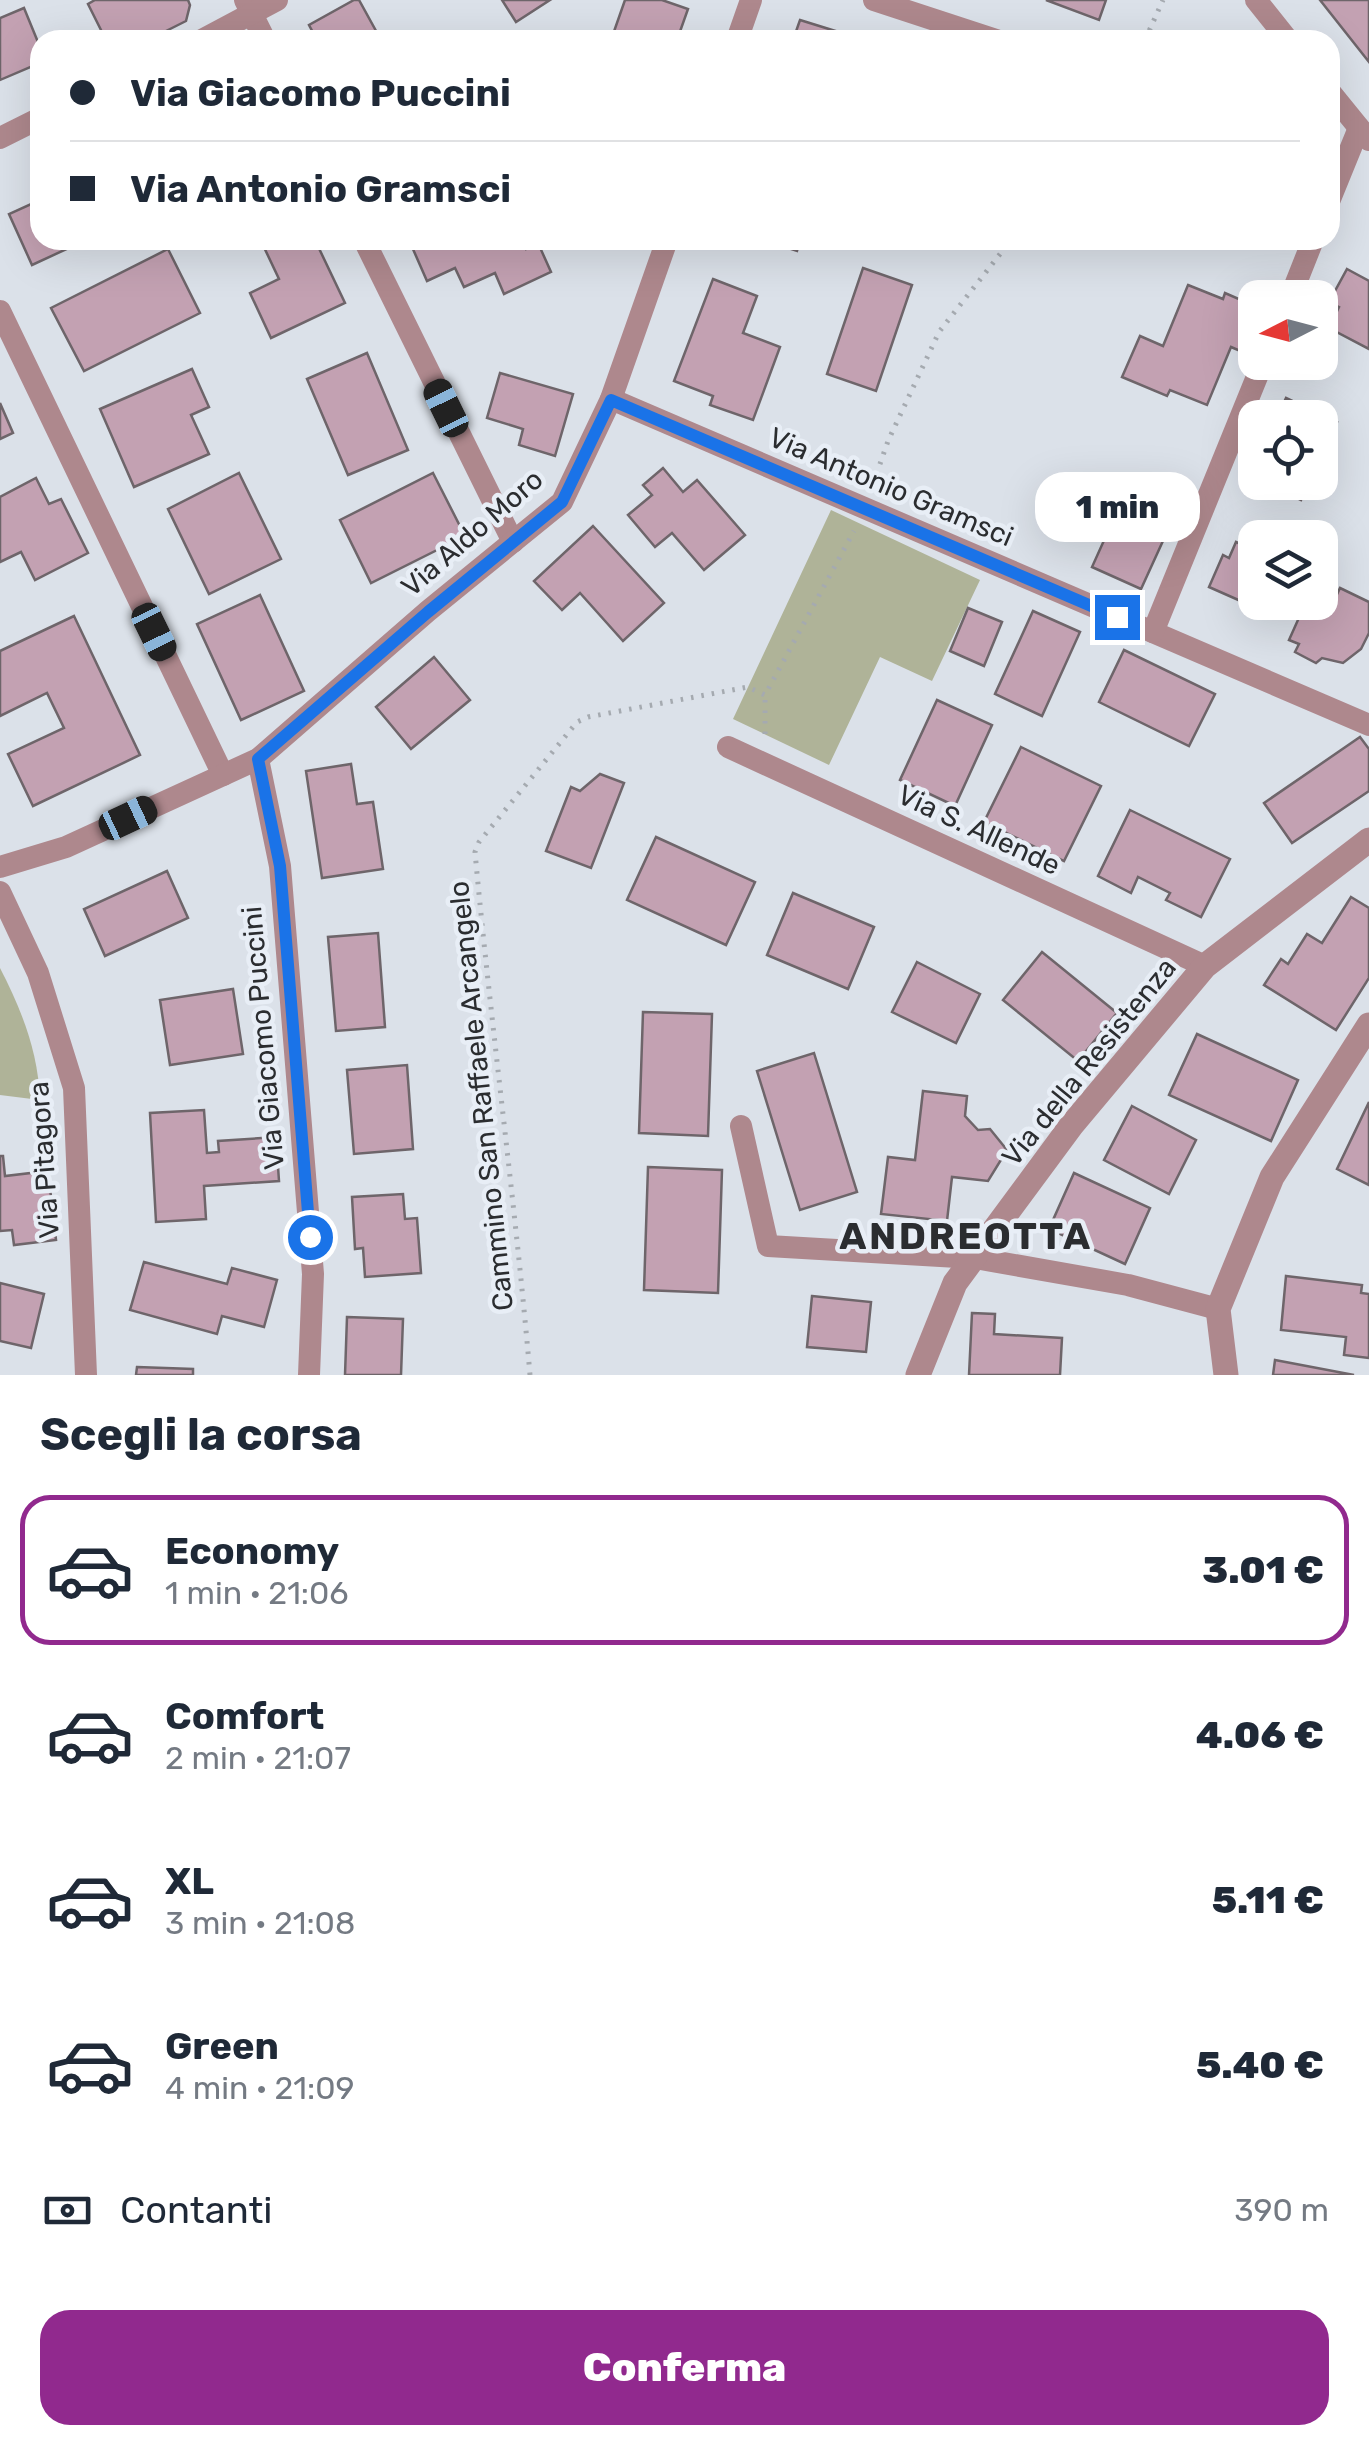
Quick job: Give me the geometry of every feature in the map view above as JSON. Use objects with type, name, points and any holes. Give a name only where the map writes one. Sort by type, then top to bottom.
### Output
[{"type":"street","points":[[217,30],[249,8],[277,0]]},
{"type":"street","points":[[740,30],[750,0]]},
{"type":"street","points":[[874,0],[966,30]]},
{"type":"street","points":[[1256,0],[1280,30]]},
{"type":"street","points":[[1340,104],[1364,134],[1340,179]]},
{"type":"street","points":[[0,138],[30,123]]},
{"type":"street","points":[[369,250],[513,542]]},
{"type":"street","name":"Via Aldo Moro","points":[[0,867],[66,847],[258,759],[562,502],[611,400],[663,250]]},
{"type":"street","points":[[1297,280],[1309,250]]},
{"type":"street","points":[[0,311],[223,775]]},
{"type":"street","points":[[1153,632],[1256,380]]},
{"type":"street","name":"Via Antonio Gramsci","points":[[611,400],[1369,725]]},
{"type":"street","name":"Via S. Allende","points":[[728,747],[1204,966]]},
{"type":"street","name":"Via Giacomo Puccini","points":[[258,759],[280,866],[312,1274],[309,1375]]},
{"type":"street","name":"Via della Resistenza","points":[[918,1375],[954,1283],[1071,1126],[1204,966],[1369,840]]},
{"type":"street","name":"Via Pitagora","points":[[0,892],[38,973],[74,1088],[86,1375]]},
{"type":"street","points":[[1226,1375],[1218,1309],[1272,1176],[1366,1036]]},
{"type":"street","points":[[741,1126],[768,1246],[975,1258],[1128,1284],[1218,1309]]},
{"type":"path","points":[[1150,30],[1164,0]]},
{"type":"path","points":[[764,734],[766,695],[856,527],[888,440],[939,332],[1003,250]]},
{"type":"path","name":"Cammino San Raffaele Arcangelo","points":[[530,1375],[517,1218],[492,1034],[476,852],[577,722],[588,716],[748,687],[766,695]]},
{"type":"green space","points":[[831,510],[980,580],[932,681],[880,657],[829,765],[733,719]]},
{"type":"green space","points":[[0,968],[28,1032],[40,1100],[0,1095]]},
{"type":"building","points":[[95,0],[188,0],[190,5],[186,21],[168,30],[101,30],[88,4]]},
{"type":"building","points":[[359,0],[376,30],[312,30],[309,25]]},
{"type":"building","points":[[502,0],[550,0],[516,22]]},
{"type":"building","points":[[625,0],[662,0],[688,9],[681,30],[614,30]]},
{"type":"building","points":[[1046,0],[1106,0],[1099,20]]},
{"type":"building","points":[[1320,0],[1369,0],[1369,62]]},
{"type":"building","points":[[24,8],[33,30],[30,30],[30,67],[0,80],[0,18]]},
{"type":"building","points":[[800,20],[832,30],[796,30]]},
{"type":"building","points":[[30,205],[30,250],[64,250],[32,265],[9,214]]},
{"type":"building","points":[[168,250],[200,313],[84,371],[51,308]]},
{"type":"building","points":[[265,250],[320,250],[345,303],[271,338],[250,293],[279,279]]},
{"type":"building","points":[[413,250],[541,250],[551,272],[504,294],[495,273],[464,287],[455,268],[427,281]]},
{"type":"building","points":[[863,268],[912,285],[876,391],[827,374]]},
{"type":"building","points":[[1347,269],[1369,281],[1369,349],[1338,333],[1338,286]]},
{"type":"building","points":[[713,279],[757,296],[743,333],[780,347],[753,420],[710,405],[713,396],[674,381]]},
{"type":"building","points":[[1188,285],[1223,299],[1225,293],[1238,299],[1238,350],[1231,347],[1207,405],[1170,390],[1167,396],[1122,377],[1140,336],[1163,346]]},
{"type":"building","points":[[367,353],[408,450],[348,475],[307,379]]},
{"type":"building","points":[[192,369],[209,407],[191,415],[209,454],[134,487],[100,409]]},
{"type":"building","points":[[500,373],[573,394],[555,456],[519,445],[523,429],[487,418]]},
{"type":"building","points":[[0,403],[13,433],[0,439]]},
{"type":"building","points":[[663,468],[683,492],[697,480],[745,535],[704,570],[672,533],[655,547],[628,515],[652,495],[643,485]]},
{"type":"building","points":[[239,473],[281,559],[209,594],[168,509]]},
{"type":"building","points":[[433,473],[465,536],[371,583],[340,520]]},
{"type":"building","points":[[36,478],[49,504],[61,499],[88,553],[35,580],[21,552],[0,562],[0,497]]},
{"type":"building","points":[[1129,485],[1178,508],[1141,589],[1092,567]]},
{"type":"building","points":[[593,526],[664,603],[623,641],[580,593],[562,610],[534,581]]},
{"type":"building","points":[[1238,543],[1238,600],[1209,587],[1223,555],[1229,558]]},
{"type":"building","points":[[1340,588],[1369,602],[1369,633],[1361,649],[1343,663],[1322,658],[1316,663],[1295,652],[1299,644],[1289,640],[1298,620],[1338,620]]},
{"type":"building","points":[[260,595],[304,691],[241,720],[197,624]]},
{"type":"building","points":[[968,608],[1002,622],[984,666],[950,651]]},
{"type":"building","points":[[1033,611],[1080,632],[1042,716],[995,694]]},
{"type":"building","points":[[74,616],[140,755],[33,806],[8,754],[64,728],[47,693],[0,716],[0,651]]},
{"type":"building","points":[[1124,650],[1215,694],[1189,746],[1099,702]]},
{"type":"building","points":[[434,657],[470,700],[411,749],[376,707]]},
{"type":"building","points":[[937,700],[992,725],[955,806],[900,780]]},
{"type":"building","points":[[1360,737],[1369,749],[1369,791],[1292,843],[1264,803]]},
{"type":"building","points":[[1021,747],[1101,786],[1064,861],[984,822]]},
{"type":"building","points":[[351,764],[357,804],[373,802],[383,869],[322,878],[306,771]]},
{"type":"building","points":[[600,774],[624,783],[591,868],[546,851],[571,787],[580,791]]},
{"type":"building","points":[[1130,810],[1230,859],[1201,917],[1166,900],[1170,893],[1138,877],[1131,893],[1098,876]]},
{"type":"building","points":[[656,837],[755,882],[726,945],[627,900]]},
{"type":"building","points":[[167,871],[188,918],[105,956],[84,909]]},
{"type":"building","points":[[793,893],[874,927],[848,989],[767,955]]},
{"type":"building","points":[[1351,897],[1369,908],[1369,978],[1336,1030],[1264,985],[1281,959],[1288,964],[1307,934],[1322,943]]},
{"type":"building","points":[[378,933],[385,1027],[336,1031],[328,937]]},
{"type":"building","points":[[1042,952],[1117,1013],[1078,1061],[1003,1000]]},
{"type":"building","points":[[917,962],[980,994],[956,1043],[892,1012]]},
{"type":"building","points":[[233,989],[243,1054],[170,1065],[160,1000]]},
{"type":"building","points":[[643,1012],[712,1014],[708,1136],[639,1133]]},
{"type":"building","points":[[1197,1034],[1298,1080],[1271,1141],[1169,1095]]},
{"type":"building","points":[[814,1053],[857,1192],[800,1210],[757,1071]]},
{"type":"building","points":[[407,1065],[413,1149],[354,1154],[347,1070]]},
{"type":"building","points":[[923,1091],[967,1096],[965,1116],[978,1130],[990,1129],[1007,1150],[988,1181],[952,1177],[947,1221],[881,1214],[888,1157],[915,1160]]},
{"type":"building","points":[[1369,1102],[1369,1185],[1337,1169]]},
{"type":"building","points":[[1132,1106],[1196,1140],[1169,1194],[1104,1160]]},
{"type":"building","points":[[204,1110],[207,1153],[219,1152],[218,1141],[276,1137],[279,1181],[204,1186],[206,1219],[156,1222],[150,1113]]},
{"type":"building","points":[[0,1156],[5,1176],[48,1171],[56,1240],[14,1245],[12,1230],[0,1231]]},
{"type":"building","points":[[648,1167],[722,1170],[718,1293],[644,1290]]},
{"type":"building","points":[[1074,1173],[1150,1208],[1125,1264],[1049,1229]]},
{"type":"building","points":[[403,1194],[405,1219],[417,1218],[421,1273],[365,1277],[363,1248],[355,1249],[352,1197]]},
{"type":"building","points":[[144,1262],[227,1284],[232,1268],[277,1280],[264,1327],[222,1316],[217,1334],[130,1310]]},
{"type":"building","points":[[1286,1276],[1362,1285],[1361,1293],[1369,1294],[1369,1358],[1344,1355],[1346,1337],[1281,1330]]},
{"type":"building","points":[[0,1283],[44,1294],[31,1348],[0,1341]]},
{"type":"building","points":[[812,1296],[871,1302],[866,1352],[807,1347]]},
{"type":"building","points":[[972,1313],[995,1314],[994,1334],[1062,1338],[1060,1375],[969,1375]]},
{"type":"building","points":[[347,1317],[403,1319],[401,1375],[345,1375]]},
{"type":"building","points":[[1275,1360],[1354,1375],[1273,1375]]},
{"type":"building","points":[[137,1367],[193,1369],[193,1375],[136,1375]]},
{"type":"district","name":"ANDREOTTA","points":[[966,1236]]},
{"type":"route","points":[[310,1237],[280,866],[258,759],[562,502],[611,400],[1117,617]]}]
